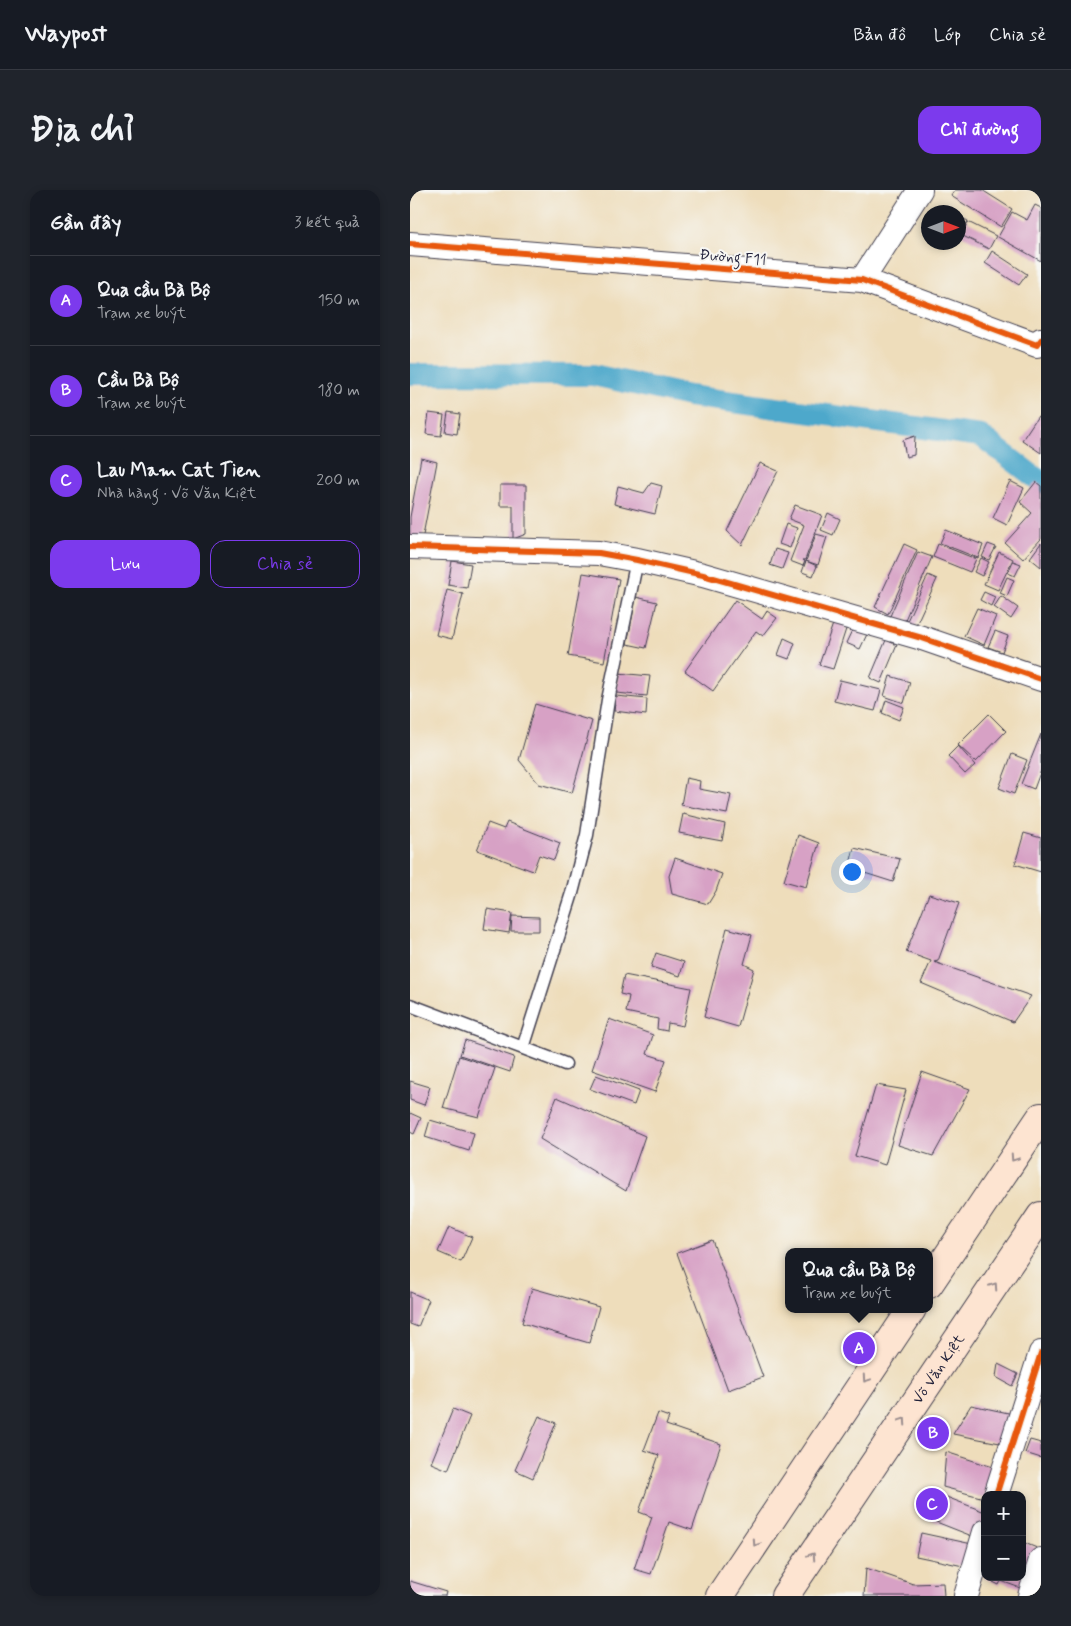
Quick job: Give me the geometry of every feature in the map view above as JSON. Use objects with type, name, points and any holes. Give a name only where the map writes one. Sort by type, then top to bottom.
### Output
[{"type":"main road","points":[[933,1278],[1041,1117]]},
{"type":"main road","name":"Võ Văn Kiệt","points":[[785,1596],[1041,1216]]},
{"type":"main road","points":[[720,1596],[909,1313]]},
{"type":"street","points":[[862,280],[920,190]]},
{"type":"street","name":"Đường F11","points":[[410,244],[862,280],[1038,345],[1041,340]]},
{"type":"street","points":[[410,547],[599,552],[704,575],[922,638],[1041,679]]},
{"type":"street","points":[[997,1491],[1041,1353]]},
{"type":"street","points":[[966,1596],[984,1536]]},
{"type":"street","points":[[1030,1596],[1041,1560]]},
{"type":"lane","points":[[525,1048],[572,893],[587,835],[608,700],[637,560]]},
{"type":"lane","points":[[410,1005],[565,1064]]},
{"type":"building","points":[[955,190],[982,190],[1012,209],[1001,227],[951,196]]},
{"type":"building","points":[[1035,205],[1041,208],[1041,261],[998,237],[1012,212],[1027,220]]},
{"type":"building","points":[[968,222],[996,236],[989,249],[966,238],[966,226]]},
{"type":"building","points":[[992,251],[1027,274],[1019,285],[985,263]]},
{"type":"building","points":[[448,412],[460,414],[457,434],[445,432]]},
{"type":"building","points":[[429,413],[444,415],[441,436],[426,434]]},
{"type":"building","points":[[1038,416],[1041,418],[1041,453],[1022,440]]},
{"type":"building","points":[[915,436],[914,455],[906,457],[903,440]]},
{"type":"building","points":[[421,458],[437,462],[421,546],[410,544],[410,517]]},
{"type":"building","points":[[760,463],[778,471],[742,545],[727,531]]},
{"type":"building","points":[[1010,481],[1024,488],[1007,525],[993,518]]},
{"type":"building","points":[[1036,482],[1041,486],[1041,539],[1023,559],[1005,543],[1032,513],[1020,502]]},
{"type":"building","points":[[651,483],[662,486],[655,514],[614,504],[618,486],[644,493]]},
{"type":"building","points":[[500,485],[526,485],[526,534],[513,539],[513,506],[500,506]]},
{"type":"building","points":[[795,505],[822,515],[805,560],[803,560],[805,561],[803,566],[790,561],[804,525],[789,519]]},
{"type":"building","points":[[828,513],[840,519],[833,535],[821,530]]},
{"type":"building","points":[[786,524],[797,528],[790,548],[779,544]]},
{"type":"building","points":[[946,530],[983,545],[978,558],[940,543]]},
{"type":"building","points":[[816,534],[827,537],[818,565],[806,561]]},
{"type":"building","points":[[1041,543],[1041,567],[1030,558]]},
{"type":"building","points":[[904,544],[917,550],[888,614],[875,607]]},
{"type":"building","points":[[938,544],[976,559],[970,572],[933,557]]},
{"type":"building","points":[[988,544],[996,547],[989,560],[982,557]]},
{"type":"building","points":[[775,549],[788,553],[782,569],[770,565]]},
{"type":"building","points":[[918,552],[932,557],[904,622],[890,616]]},
{"type":"building","points":[[999,552],[1013,559],[998,590],[984,584]]},
{"type":"building","points":[[981,558],[989,562],[982,576],[974,572]]},
{"type":"building","points":[[452,561],[471,564],[467,588],[448,585]]},
{"type":"building","points":[[806,561],[817,566],[813,576],[802,572]]},
{"type":"building","points":[[1013,561],[1021,564],[1015,576],[1008,573]]},
{"type":"building","points":[[583,573],[619,579],[604,662],[568,656]]},
{"type":"building","points":[[928,575],[937,579],[915,627],[906,623]]},
{"type":"building","points":[[1007,577],[1014,580],[1007,596],[1000,593]]},
{"type":"building","points":[[447,590],[463,594],[452,639],[436,635]]},
{"type":"building","points":[[984,592],[995,597],[991,606],[980,600]]},
{"type":"building","points":[[1001,596],[1018,608],[1011,619],[994,607]]},
{"type":"building","points":[[636,597],[657,602],[646,648],[627,644]]},
{"type":"building","points":[[735,600],[762,619],[767,611],[777,618],[763,636],[756,631],[713,691],[685,671]]},
{"type":"building","points":[[977,608],[996,616],[984,645],[964,636]]},
{"type":"building","points":[[835,618],[848,623],[833,669],[819,665]]},
{"type":"building","points":[[855,624],[869,630],[860,649],[846,643]]},
{"type":"building","points":[[995,631],[1008,636],[1002,652],[988,647]]},
{"type":"building","points":[[784,638],[795,643],[789,659],[778,655]]},
{"type":"building","points":[[886,640],[897,645],[881,683],[870,678]]},
{"type":"building","points":[[618,673],[650,676],[647,696],[616,693]]},
{"type":"building","points":[[890,676],[910,682],[904,703],[884,696]]},
{"type":"building","points":[[840,680],[881,690],[875,711],[834,701]]},
{"type":"building","points":[[616,696],[647,699],[646,715],[614,711]]},
{"type":"building","points":[[886,700],[904,707],[899,720],[882,713]]},
{"type":"building","points":[[535,704],[592,721],[572,793],[539,784],[519,760]]},
{"type":"building","points":[[989,714],[1006,731],[976,762],[958,745]]},
{"type":"building","points":[[1041,734],[1041,770],[1034,789],[1021,784]]},
{"type":"building","points":[[958,746],[975,765],[965,774],[948,756]]},
{"type":"building","points":[[1012,754],[1027,760],[1014,794],[999,788]]},
{"type":"building","points":[[686,778],[700,781],[699,789],[731,795],[727,814],[681,805]]},
{"type":"building","points":[[683,814],[725,824],[722,841],[679,833]]},
{"type":"building","points":[[507,822],[560,843],[554,860],[539,855],[533,871],[477,850],[488,823],[504,829]]},
{"type":"building","points":[[1024,833],[1041,838],[1041,872],[1015,864]]},
{"type":"building","points":[[798,835],[819,843],[806,887],[784,881]]},
{"type":"building","points":[[854,848],[900,859],[893,882],[849,868]]},
{"type":"building","points":[[675,858],[722,874],[716,891],[708,904],[672,894],[669,876]]},
{"type":"building","points":[[929,894],[959,903],[938,961],[934,962],[1031,996],[1013,1022],[921,983],[931,961],[906,952]]},
{"type":"building","points":[[487,909],[512,913],[509,933],[484,929]]},
{"type":"building","points":[[512,916],[539,917],[539,931],[511,931]]},
{"type":"building","points":[[727,928],[752,935],[744,964],[754,969],[738,1027],[704,1017]]},
{"type":"building","points":[[656,953],[684,962],[680,976],[651,967]]},
{"type":"building","points":[[624,975],[691,988],[683,1026],[668,1023],[667,1031],[657,1029],[658,1019],[626,1012],[629,996],[620,994]]},
{"type":"building","points":[[609,1019],[653,1035],[647,1054],[666,1060],[655,1092],[592,1070]]},
{"type":"building","points":[[465,1040],[514,1057],[510,1072],[460,1055]]},
{"type":"building","points":[[459,1056],[495,1068],[479,1117],[443,1108]]},
{"type":"building","points":[[922,1072],[970,1089],[933,1156],[898,1145]]},
{"type":"building","points":[[596,1075],[639,1091],[634,1105],[590,1089]]},
{"type":"building","points":[[410,1081],[430,1087],[424,1105],[410,1100]]},
{"type":"building","points":[[876,1085],[906,1090],[885,1165],[855,1156]]},
{"type":"building","points":[[557,1097],[645,1136],[626,1191],[540,1139]]},
{"type":"building","points":[[410,1113],[421,1118],[414,1134],[410,1132]]},
{"type":"building","points":[[430,1120],[474,1133],[469,1151],[425,1137]]},
{"type":"building","points":[[449,1227],[472,1237],[461,1262],[438,1252]]},
{"type":"building","points":[[712,1240],[763,1377],[728,1390],[677,1253]]},
{"type":"building","points":[[532,1288],[599,1307],[589,1343],[522,1323]]},
{"type":"building","points":[[410,1292],[429,1300],[418,1327],[410,1324]]},
{"type":"building","points":[[998,1364],[1018,1374],[1012,1386],[996,1377]]},
{"type":"building","points":[[971,1405],[1013,1414],[1005,1444],[953,1434]]},
{"type":"building","points":[[453,1409],[470,1416],[448,1470],[431,1463]]},
{"type":"building","points":[[658,1413],[669,1417],[666,1425],[721,1444],[692,1530],[669,1522],[651,1574],[634,1569],[652,1517],[639,1512],[659,1455],[644,1450]]},
{"type":"building","points":[[539,1416],[556,1423],[533,1478],[515,1470]]},
{"type":"building","points":[[1030,1440],[1041,1443],[1041,1458],[1025,1453]]},
{"type":"building","points":[[946,1452],[993,1467],[986,1491],[981,1491],[981,1497],[943,1487]]},
{"type":"building","points":[[931,1491],[981,1510],[981,1528],[977,1538],[921,1516]]},
{"type":"building","points":[[921,1533],[972,1544],[968,1567],[916,1556]]},
{"type":"building","points":[[1026,1544],[1037,1548],[1026,1580]]},
{"type":"building","points":[[866,1568],[913,1584],[943,1583],[944,1596],[864,1596]]},
{"type":"building","points":[[410,1581],[446,1592],[445,1596],[410,1596]]},
{"type":"building","points":[[991,1581],[1001,1581],[999,1585]]},
{"type":"building","points":[[1001,1581],[1026,1581],[1023,1589]]},
{"type":"waterway","points":[[410,374],[593,375],[689,396],[981,436],[1041,482]]},
{"type":"cycle path","points":[[410,244],[862,280],[1037,345],[1041,340]]},
{"type":"cycle path","points":[[410,547],[599,553],[637,560],[703,575],[922,638],[1041,679]]},
{"type":"cycle path","points":[[997,1491],[1041,1353]]},
{"type":"place","name":"Qua cầu Bà Bộ","points":[[859,1348]]},
{"type":"place","name":"Cầu Bà Bộ","points":[[933,1433]]},
{"type":"place","name":"Lau Mam Cat Tien","points":[[932,1504]]}]
